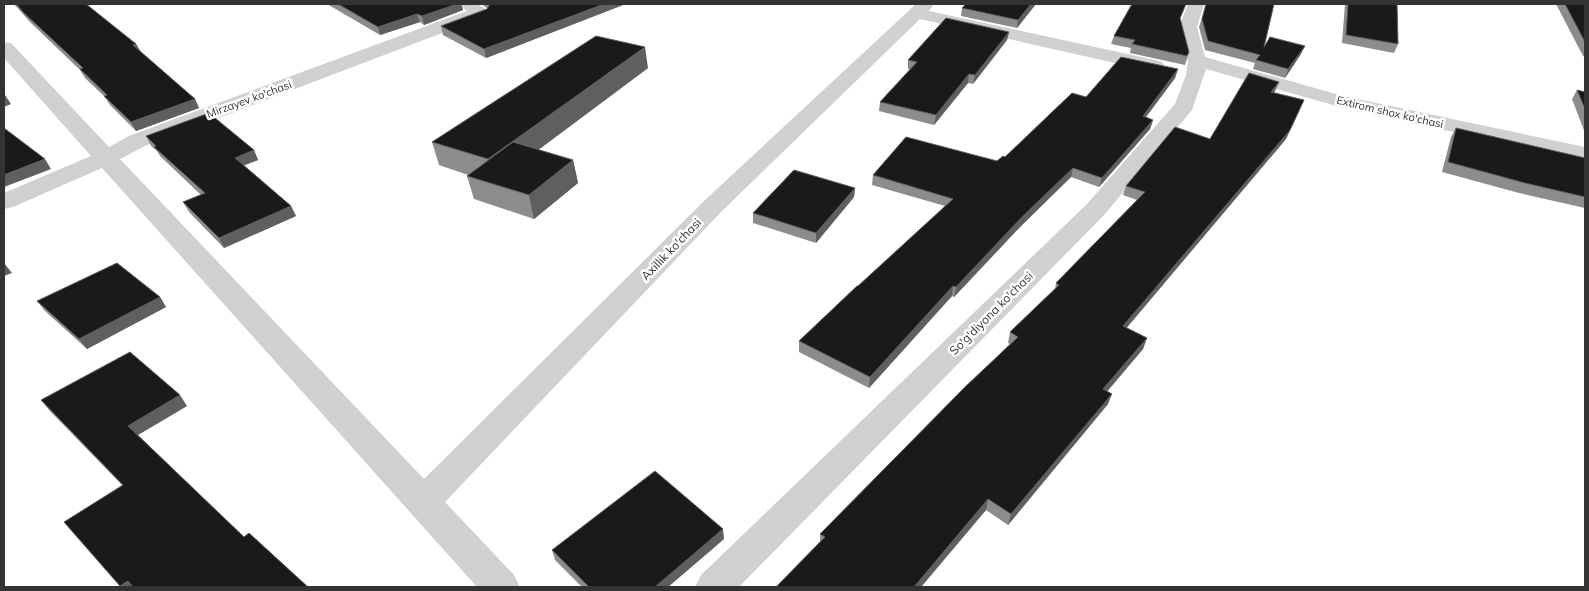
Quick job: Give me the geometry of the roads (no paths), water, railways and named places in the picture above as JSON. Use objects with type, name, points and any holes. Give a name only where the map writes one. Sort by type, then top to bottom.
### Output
[{"type":"street","name":"Mirzayev ko'chasi","points":[[4,202],[105,158],[137,141],[481,12],[466,4]]},
{"type":"street","points":[[1196,4],[1188,27],[1197,68]]},
{"type":"street","name":"Extirom shox ko'chasi","points":[[920,9],[1585,154]]},
{"type":"street","name":"Axillik ko'chasi","points":[[423,502],[714,206],[920,9]]},
{"type":"street","points":[[4,47],[501,587]]},
{"type":"street","name":"So'g'diyona ko'chasi","points":[[714,587],[1096,209],[1185,106],[1197,68]]}]
